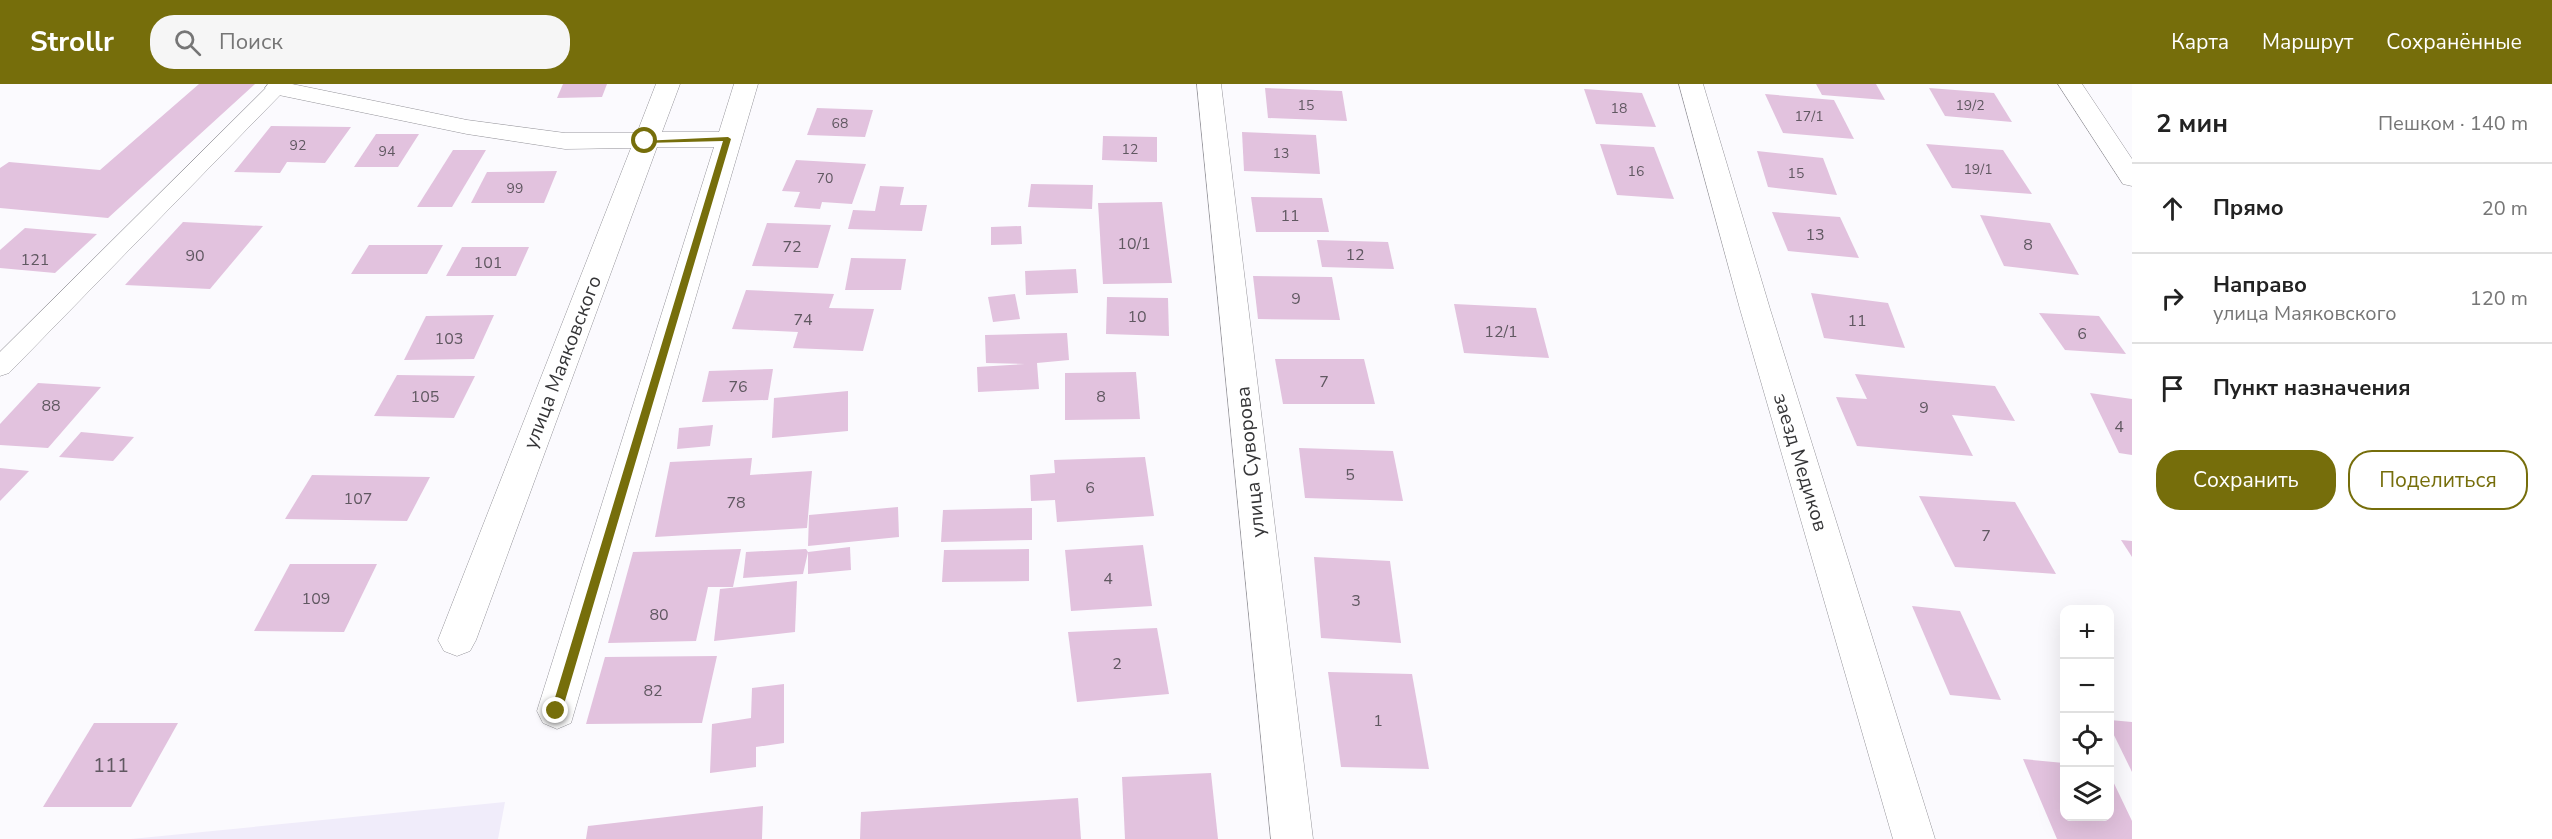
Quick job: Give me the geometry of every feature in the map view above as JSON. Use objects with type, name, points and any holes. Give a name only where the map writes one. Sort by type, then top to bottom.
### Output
[{"type":"street","name":"улица Маяковского","points":[[457,640],[668,84]]},
{"type":"street","points":[[556,711],[746,84]]},
{"type":"street","name":"улица Суворова","points":[[1209,84],[1292,839]]},
{"type":"street","name":"заезд Медиков","points":[[1691,84],[1755,309],[1914,839]]},
{"type":"street","points":[[2070,84],[2132,178]]},
{"type":"street","points":[[279,86],[500,131],[565,141],[728,139]]},
{"type":"lane","points":[[0,367],[279,86]]},
{"type":"shaded area","points":[[505,802],[498,839],[131,839]]},
{"type":"building","points":[[199,84],[255,84],[108,218],[0,208],[0,168],[9,162],[100,170]]},
{"type":"building","points":[[563,84],[607,84],[602,97],[557,98]]},
{"type":"building","points":[[1816,84],[1876,84],[1885,100],[1822,95]]},
{"type":"building","points":[[1265,88],[1342,91],[1347,121],[1268,118]]},
{"type":"building","points":[[1929,88],[1994,93],[2012,122],[1945,116]]},
{"type":"building","points":[[1584,89],[1642,93],[1656,127],[1596,124]]},
{"type":"building","points":[[1765,94],[1834,100],[1854,139],[1783,133]]},
{"type":"building","points":[[817,108],[873,110],[865,137],[807,135]]},
{"type":"building","points":[[271,126],[351,127],[325,163],[287,162],[280,173],[234,172]]},
{"type":"building","points":[[1242,132],[1316,135],[1320,174],[1244,171]]},
{"type":"building","points":[[376,134],[419,134],[398,167],[354,167]]},
{"type":"building","points":[[1103,136],[1157,137],[1157,162],[1102,160]]},
{"type":"building","points":[[1600,144],[1654,147],[1674,199],[1617,195]]},
{"type":"building","points":[[1926,144],[2003,150],[2032,194],[1952,188]]},
{"type":"building","points":[[453,150],[486,150],[452,207],[417,207]]},
{"type":"building","points":[[1757,151],[1823,158],[1837,195],[1768,187]]},
{"type":"building","points":[[796,160],[866,164],[852,204],[822,202],[820,209],[794,207],[800,192],[782,191]]},
{"type":"building","points":[[557,171],[544,203],[471,203],[487,172]]},
{"type":"building","points":[[1031,184],[1093,185],[1092,209],[1028,207]]},
{"type":"building","points":[[880,186],[904,187],[900,205],[927,205],[922,231],[848,229],[853,210],[875,211]]},
{"type":"building","points":[[1251,197],[1322,198],[1329,232],[1256,232]]},
{"type":"building","points":[[1162,202],[1172,283],[1103,284],[1098,203]]},
{"type":"building","points":[[1772,212],[1840,217],[1859,258],[1788,251]]},
{"type":"building","points":[[1980,215],[2050,223],[2079,275],[2004,266]]},
{"type":"building","points":[[183,222],[263,226],[210,289],[125,285]]},
{"type":"building","points":[[767,223],[831,225],[818,268],[752,266]]},
{"type":"building","points":[[1021,226],[1022,244],[991,245],[991,227]]},
{"type":"building","points":[[25,228],[97,234],[55,273],[0,268],[0,250]]},
{"type":"building","points":[[1317,240],[1388,242],[1394,269],[1322,267]]},
{"type":"building","points":[[369,245],[443,245],[427,274],[351,274]]},
{"type":"building","points":[[462,247],[529,247],[516,276],[446,276]]},
{"type":"building","points":[[851,258],[906,259],[901,290],[845,290]]},
{"type":"building","points":[[1076,269],[1078,293],[1026,295],[1025,271]]},
{"type":"building","points":[[1253,276],[1332,277],[1340,320],[1258,319]]},
{"type":"building","points":[[746,290],[834,294],[829,308],[874,309],[863,351],[793,348],[798,332],[732,329]]},
{"type":"building","points":[[1811,293],[1888,303],[1905,348],[1824,338]]},
{"type":"building","points":[[1015,294],[1020,319],[993,322],[988,297]]},
{"type":"building","points":[[1107,297],[1168,298],[1169,336],[1106,334]]},
{"type":"building","points":[[1454,304],[1536,308],[1549,358],[1464,353]]},
{"type":"building","points":[[2039,313],[2099,316],[2126,354],[2065,350]]},
{"type":"building","points":[[494,315],[474,359],[404,360],[426,316]]},
{"type":"building","points":[[1067,333],[1069,360],[1037,363],[1039,389],[978,392],[977,367],[1025,364],[986,363],[985,335]]},
{"type":"building","points":[[1275,359],[1364,359],[1375,404],[1283,404]]},
{"type":"building","points":[[773,369],[768,400],[702,402],[709,371]]},
{"type":"building","points":[[1136,372],[1140,419],[1065,420],[1065,373]]},
{"type":"building","points":[[1855,374],[1995,386],[2015,421],[1952,415],[1973,456],[1857,446],[1836,397],[1867,399]]},
{"type":"building","points":[[397,375],[475,376],[454,418],[374,416]]},
{"type":"building","points":[[38,383],[101,387],[48,448],[0,445],[0,424]]},
{"type":"building","points":[[848,391],[848,431],[772,438],[774,398]]},
{"type":"building","points":[[2090,393],[2132,399],[2132,455],[2119,453]]},
{"type":"building","points":[[713,425],[710,446],[677,449],[679,428]]},
{"type":"building","points":[[81,432],[134,437],[113,461],[59,457]]},
{"type":"building","points":[[1299,448],[1393,451],[1403,501],[1305,498]]},
{"type":"building","points":[[1145,457],[1154,516],[1057,522],[1055,500],[1031,501],[1030,475],[1055,473],[1054,460]]},
{"type":"building","points":[[752,458],[750,475],[812,471],[807,528],[655,537],[670,462]]},
{"type":"building","points":[[0,468],[29,471],[0,501]]},
{"type":"building","points":[[312,475],[430,477],[407,521],[285,519]]},
{"type":"building","points":[[1919,496],[2015,502],[2056,574],[1955,567]]},
{"type":"building","points":[[898,507],[899,537],[808,546],[809,515]]},
{"type":"building","points":[[1032,508],[1032,540],[941,542],[943,510]]},
{"type":"building","points":[[2121,540],[2132,541],[2132,557]]},
{"type":"building","points":[[1143,545],[1152,606],[1071,611],[1065,550]]},
{"type":"building","points":[[850,547],[851,570],[808,574],[808,552]]},
{"type":"building","points":[[741,549],[733,587],[708,587],[696,641],[608,643],[633,552]]},
{"type":"building","points":[[806,549],[808,552],[803,574],[743,578],[746,552]]},
{"type":"building","points":[[1029,549],[1029,581],[942,582],[944,550]]},
{"type":"building","points":[[1314,557],[1390,561],[1401,643],[1321,638]]},
{"type":"building","points":[[290,564],[377,564],[344,632],[254,631]]},
{"type":"building","points":[[797,581],[795,632],[714,641],[720,589]]},
{"type":"building","points":[[1912,606],[1960,611],[2001,700],[1950,695]]},
{"type":"building","points":[[1157,628],[1169,694],[1077,702],[1068,632]]},
{"type":"building","points":[[717,656],[702,723],[586,724],[605,657]]},
{"type":"building","points":[[1328,672],[1412,674],[1429,769],[1341,767]]},
{"type":"building","points":[[784,684],[784,743],[756,747],[756,767],[710,773],[712,724],[751,718],[752,688]]},
{"type":"building","points":[[2114,720],[2132,722],[2132,772],[2114,735]]},
{"type":"building","points":[[94,723],[178,723],[131,807],[43,807]]},
{"type":"building","points":[[2023,759],[2060,763],[2060,821],[2114,821],[2114,783],[2132,821],[2132,839],[2057,839]]},
{"type":"building","points":[[1211,773],[1218,839],[1125,839],[1122,777]]},
{"type":"building","points":[[1078,798],[1081,839],[860,839],[861,812]]},
{"type":"building","points":[[763,806],[762,839],[586,839],[588,826]]},
{"type":"route","points":[[556,711],[728,139],[645,141]]}]
